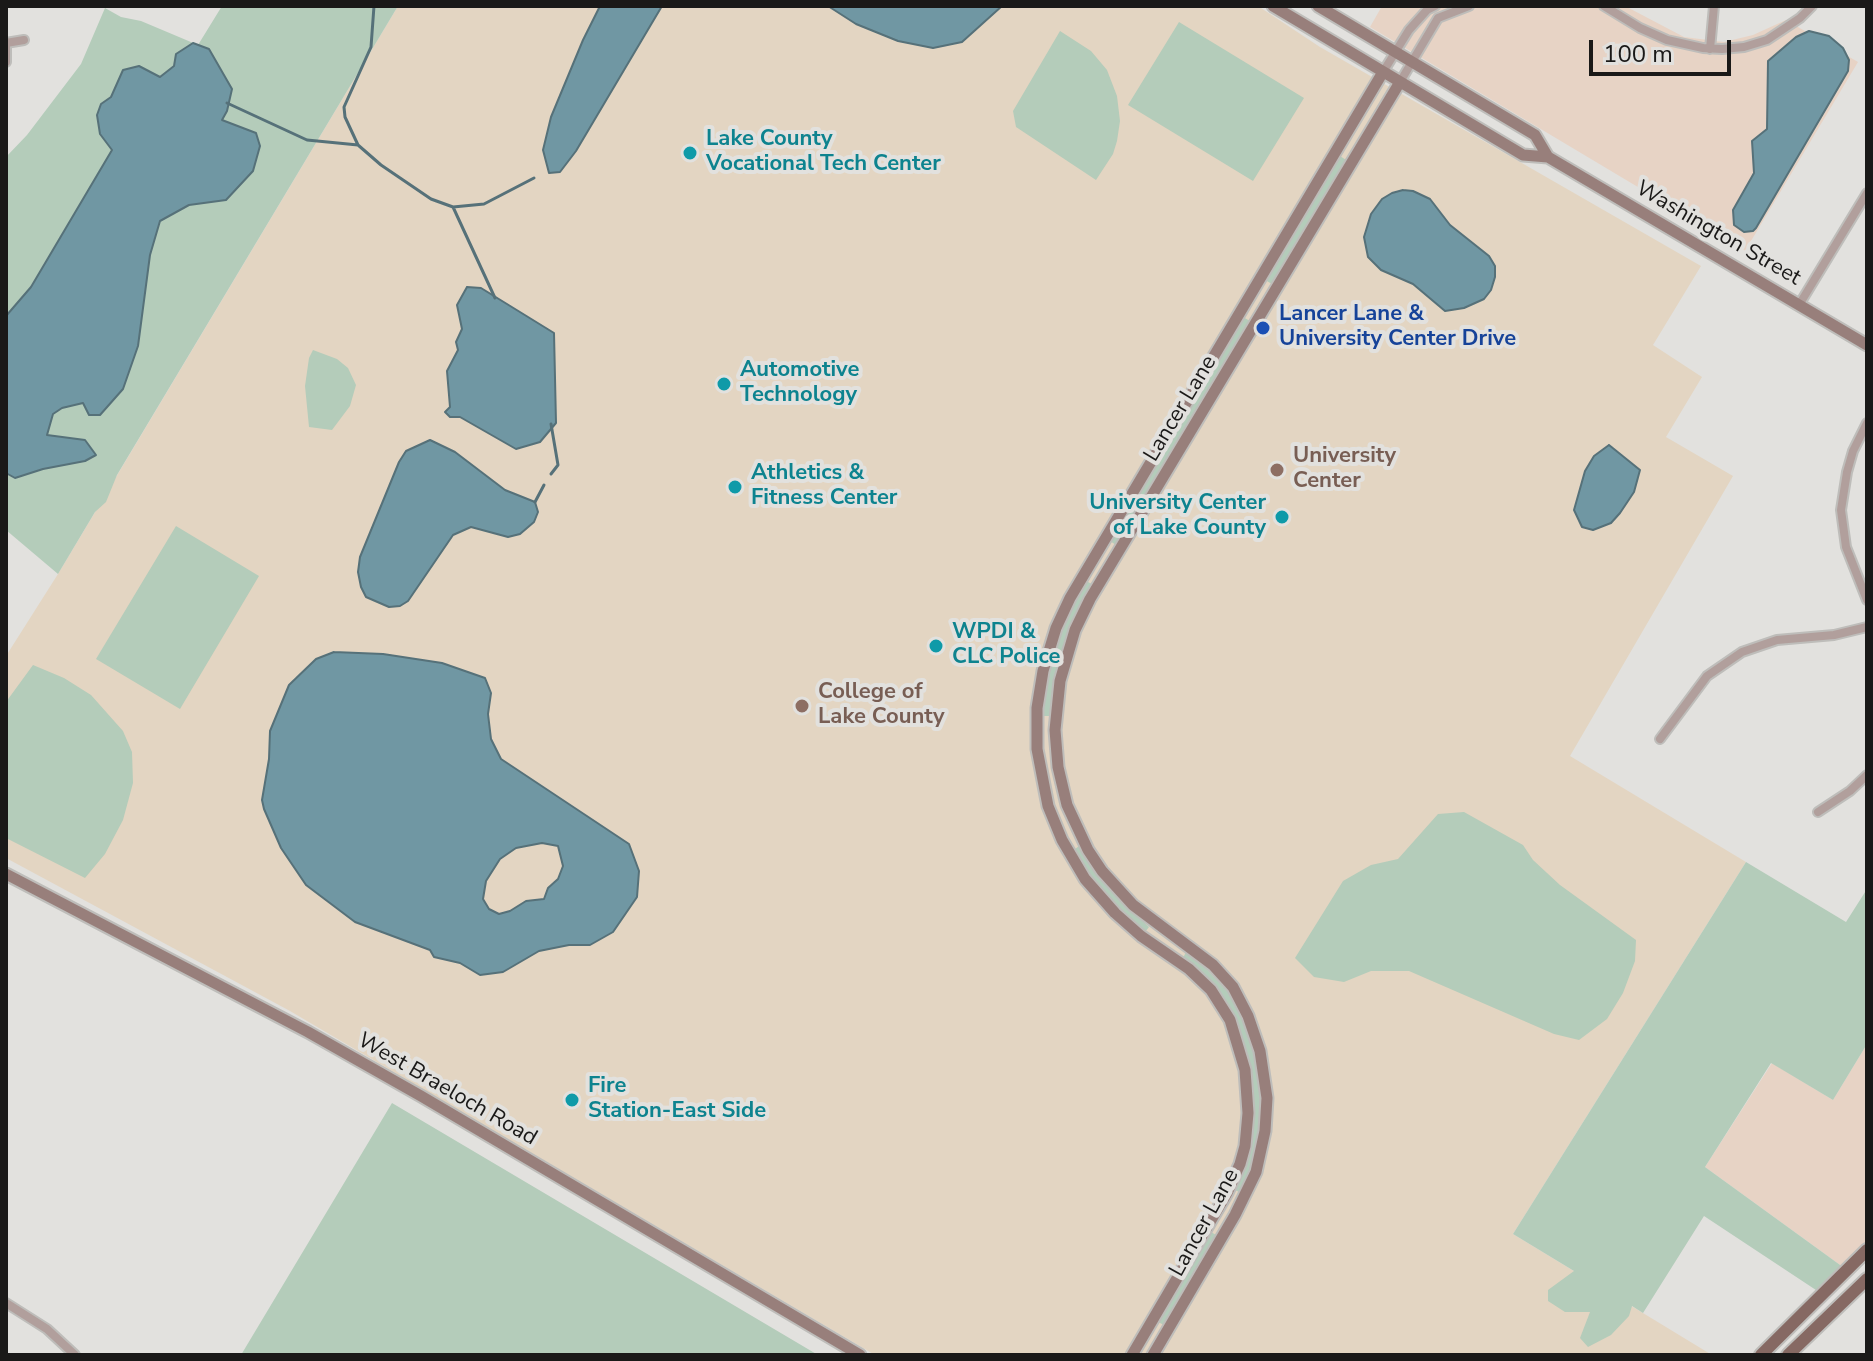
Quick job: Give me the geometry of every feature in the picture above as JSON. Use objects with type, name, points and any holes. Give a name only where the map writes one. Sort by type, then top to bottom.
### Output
[{"type":"main road","points":[[1761,1355],[1867,1250]]},
{"type":"main road","points":[[1788,1355],[1867,1279]]},
{"type":"street","name":"Washington Street","points":[[1273,6],[1523,155],[1548,157],[1867,345]]},
{"type":"street","name":"Washington Street","points":[[1318,6],[1535,135],[1548,157]]},
{"type":"street","name":"Lancer Lane","points":[[1132,1355],[1234,1180],[1247,1130],[1245,1070],[1230,1020],[1211,990],[1189,969],[1141,936],[1115,913],[1085,879],[1062,840],[1048,806],[1037,749],[1037,708],[1043,671],[1056,628],[1070,598],[1395,52],[1409,30],[1427,10],[1435,6]]},
{"type":"street","name":"Lancer Lane","points":[[1153,1355],[1235,1215],[1256,1172],[1265,1131],[1267,1098],[1260,1051],[1248,1016],[1233,987],[1213,965],[1133,905],[1102,871],[1083,840],[1067,805],[1058,767],[1055,730],[1060,681],[1075,630],[1086,606],[1438,18],[1469,6]]},
{"type":"street","points":[[1604,6],[1667,40],[1710,49],[1744,47],[1767,40],[1812,6]]},
{"type":"street","points":[[1710,49],[1714,6]]},
{"type":"street","points":[[6,62],[6,42],[24,40]]},
{"type":"street","points":[[1799,305],[1867,193]]},
{"type":"street","points":[[1867,423],[1853,451],[1841,510],[1846,547],[1867,600]]},
{"type":"street","points":[[1660,739],[1707,676],[1742,652],[1777,640],[1834,635],[1867,627]]},
{"type":"street","points":[[1818,812],[1850,791],[1867,775]]},
{"type":"street","name":"West Braeloch Road","points":[[6,874],[308,1032],[860,1355]]},
{"type":"street","points":[[6,1303],[47,1329],[75,1355]]},
{"type":"shaded area","name":"College of Lake County","points":[[398,6],[1258,6],[1320,47],[1701,266],[1653,345],[1702,377],[1666,437],[1733,476],[1570,756],[1746,862],[1513,1234],[1712,1355],[875,1355],[290,1011],[6,858],[6,656]]},
{"type":"shaded area","points":[[1382,6],[1625,6],[1684,37],[1724,42],[1753,35],[1786,20],[1858,62],[1745,251],[1370,27]]},
{"type":"shaded area","points":[[1867,1044],[1867,1250],[1847,1270],[1705,1167],[1772,1063],[1833,1100]]},
{"type":"green space","points":[[222,6],[398,6],[117,475],[106,502],[95,512],[58,574],[6,530],[6,157],[27,135],[81,64],[105,8],[121,17],[141,21],[198,45]]},
{"type":"green space","points":[[1179,22],[1304,98],[1253,181],[1128,105]]},
{"type":"green space","points":[[1060,31],[1091,51],[1107,70],[1117,96],[1120,121],[1117,141],[1113,154],[1096,180],[1016,127],[1013,111]]},
{"type":"green space","points":[[1340,156],[1346,160],[1272,284],[1265,280]]},
{"type":"green space","points":[[1243,317],[1250,321],[1116,545],[1110,541]]},
{"type":"green space","points":[[313,350],[337,359],[348,368],[356,385],[350,406],[332,430],[309,427],[305,386]]},
{"type":"green space","points":[[176,526],[259,576],[180,709],[96,659]]},
{"type":"green space","points":[[1086,581],[1092,584],[1069,629],[1057,669],[1050,716],[1043,716],[1059,635]]},
{"type":"green space","points":[[33,665],[64,678],[91,695],[123,731],[132,752],[133,783],[123,820],[105,854],[85,878],[6,838],[6,702]]},
{"type":"green space","points":[[1464,812],[1523,845],[1533,860],[1560,885],[1636,940],[1635,961],[1623,993],[1607,1019],[1579,1040],[1554,1034],[1409,971],[1371,971],[1344,982],[1314,977],[1295,958],[1343,881],[1371,865],[1398,859],[1438,814]]},
{"type":"green space","points":[[1079,846],[1111,891],[1149,927],[1145,932],[1091,877],[1074,850]]},
{"type":"green space","points":[[1746,862],[1846,922],[1867,889],[1867,1044],[1833,1100],[1771,1063],[1705,1167],[1847,1270],[1822,1294],[1704,1216],[1643,1313],[1632,1306],[1629,1316],[1611,1335],[1588,1347],[1580,1338],[1590,1312],[1565,1312],[1548,1301],[1548,1290],[1574,1271],[1513,1234]]},
{"type":"green space","points":[[1186,952],[1200,962],[1230,994],[1253,1046],[1260,1094],[1260,1127],[1253,1164],[1241,1193],[1235,1190],[1249,1151],[1254,1113],[1247,1053],[1230,1007],[1201,971],[1183,958]]},
{"type":"green space","points":[[392,1103],[818,1355],[241,1355]]},
{"type":"green space","points":[[1211,1232],[1216,1235],[1164,1325],[1158,1322]]},
{"type":"water","points":[[600,6],[662,6],[576,151],[560,172],[549,173],[543,150],[551,117]]},
{"type":"water","points":[[828,6],[1002,6],[962,42],[933,48],[898,41],[856,24]]},
{"type":"water","points":[[1809,31],[1829,36],[1843,48],[1849,60],[1848,71],[1756,228],[1744,232],[1734,225],[1733,210],[1754,173],[1752,141],[1767,129],[1768,61],[1796,37]]},
{"type":"water","points":[[193,43],[209,49],[232,89],[222,120],[256,133],[260,146],[253,171],[226,200],[189,205],[160,221],[150,255],[138,346],[123,389],[100,415],[89,415],[83,403],[62,408],[53,414],[47,435],[85,440],[96,455],[85,461],[15,478],[6,473],[6,316],[31,287],[112,150],[100,134],[97,115],[101,104],[111,97],[123,70],[139,66],[160,77],[174,66],[176,54]]},
{"type":"water","points":[[1403,190],[1430,199],[1450,225],[1489,256],[1495,266],[1495,277],[1484,299],[1464,308],[1445,311],[1413,284],[1381,270],[1368,257],[1364,237],[1371,214],[1382,199]]},
{"type":"water","points":[[467,287],[481,288],[554,333],[556,423],[540,442],[516,449],[460,417],[450,417],[445,412],[450,407],[447,371],[458,350],[456,342],[462,329],[457,305]]},
{"type":"water","points":[[430,440],[455,452],[505,490],[535,502],[538,512],[534,522],[520,534],[508,537],[471,527],[453,535],[408,601],[389,607],[366,597],[358,572],[360,557],[399,462],[406,451]]},
{"type":"water","points":[[1609,445],[1640,470],[1634,492],[1620,513],[1611,523],[1593,530],[1582,527],[1574,510],[1585,471],[1594,456]]},
{"type":"water","points":[[334,652],[383,654],[442,663],[485,678],[491,693],[488,714],[491,739],[501,759],[629,844],[639,871],[637,897],[613,932],[590,945],[569,945],[539,951],[503,972],[480,975],[460,963],[434,957],[430,950],[355,922],[306,885],[281,848],[262,800],[270,731],[289,685],[316,659]],"holes":[[[542,843],[558,846],[563,866],[544,899],[526,901],[499,914],[489,909],[483,899],[486,881],[500,859],[516,848]]]},
{"type":"waterway","points":[[374,6],[371,47],[344,107],[345,117],[358,145],[381,165],[431,199],[453,207],[484,204],[534,178]]},
{"type":"waterway","points":[[227,103],[307,140],[358,145]]},
{"type":"waterway","points":[[453,207],[495,298]]},
{"type":"waterway","points":[[551,424],[558,465],[551,474]]},
{"type":"waterway","points":[[535,502],[544,485]]},
{"type":"place","name":"Lake County Vocational Tech Center","points":[[690,153]]},
{"type":"place","name":"Lancer Lane & University Center Drive","points":[[1263,328]]},
{"type":"place","name":"Automotive Technology","points":[[724,384]]},
{"type":"place","name":"University Center","points":[[1277,470]]},
{"type":"place","name":"Athletics & Fitness Center","points":[[735,487]]},
{"type":"place","name":"University Center of Lake County","points":[[1282,517]]},
{"type":"place","name":"WPDI & CLC Police","points":[[936,646]]},
{"type":"place","name":"College of Lake County","points":[[802,706]]},
{"type":"place","name":"Fire Station-East Side","points":[[572,1100]]}]
